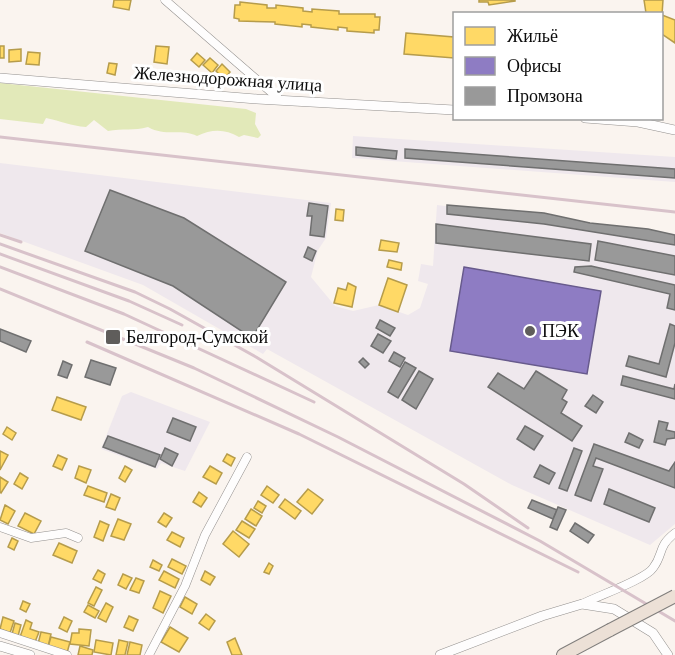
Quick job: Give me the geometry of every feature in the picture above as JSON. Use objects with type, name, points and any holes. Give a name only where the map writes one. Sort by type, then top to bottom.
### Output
[{"type":"main road","points":[[563,655],[675,596]]},
{"type":"street","points":[[165,0],[278,98]]},
{"type":"street","name":"Железнодорожная улица","points":[[0,78],[257,99],[278,98],[453,110]]},
{"type":"street","points":[[612,120],[638,122],[675,130]]},
{"type":"street","points":[[149,655],[184,586],[205,535],[247,457]]},
{"type":"street","points":[[0,527],[31,538],[66,533],[78,538]]},
{"type":"street","points":[[440,655],[542,616],[582,604],[643,577],[654,568],[663,543],[675,533]]},
{"type":"street","points":[[582,604],[614,609],[653,633],[668,655]]},
{"type":"street","points":[[0,633],[67,655]]},
{"type":"street","points":[[0,646],[30,655]]},
{"type":"shaded area","points":[[353,136],[675,157],[675,182],[352,158]]},
{"type":"shaded area","points":[[0,163],[331,203],[326,238],[318,250],[311,277],[335,306],[353,311],[379,305],[408,315],[420,308],[428,284],[418,281],[421,264],[433,266],[437,205],[675,234],[675,524],[650,545],[512,485],[267,349],[263,354],[143,285],[0,233]]},
{"type":"shaded area","points":[[131,392],[210,422],[185,471],[161,463],[157,469],[101,449],[122,396]]},
{"type":"green space","points":[[0,83],[246,109],[256,113],[255,124],[261,135],[258,138],[244,135],[239,137],[229,132],[218,131],[197,136],[161,132],[148,127],[108,131],[94,120],[86,127],[46,118],[43,124],[0,119]]},
{"type":"building: Жильё","points":[[114,0],[131,0],[129,10],[113,7]]},
{"type":"building: Жильё","points":[[479,0],[515,1],[489,5],[488,2],[479,2]]},
{"type":"building: Жильё","points":[[644,0],[663,0],[662,12],[646,12]]},
{"type":"building: Жильё","points":[[240,2],[267,5],[267,8],[276,8],[276,5],[303,8],[303,11],[312,12],[312,9],[339,11],[339,14],[375,14],[375,17],[380,17],[379,30],[374,30],[374,33],[347,31],[347,28],[338,27],[338,30],[302,24],[302,27],[275,24],[275,22],[239,21],[234,18],[235,5],[240,5]]},
{"type":"building: Жильё","points":[[663,15],[675,20],[675,43],[663,35]]},
{"type":"building: Жильё","points":[[406,33],[453,37],[453,58],[404,54]]},
{"type":"building: Жильё","points":[[0,46],[4,46],[4,58],[0,58]]},
{"type":"building: Жильё","points":[[156,46],[169,47],[167,64],[154,62]]},
{"type":"building: Жильё","points":[[21,49],[21,61],[9,62],[9,50]]},
{"type":"building: Жильё","points":[[28,52],[40,53],[39,65],[26,64]]},
{"type":"building: Жильё","points":[[197,53],[205,60],[199,67],[191,60]]},
{"type":"building: Жильё","points":[[210,58],[218,65],[212,73],[203,65]]},
{"type":"building: Жильё","points":[[109,63],[117,64],[115,75],[107,73]]},
{"type":"building: Жильё","points":[[222,64],[230,72],[224,79],[216,71]]},
{"type":"building: Жильё","points":[[336,209],[344,210],[343,221],[335,220]]},
{"type":"building: Жильё","points":[[381,240],[399,243],[397,252],[379,250]]},
{"type":"building: Жильё","points":[[389,260],[402,263],[401,270],[387,267]]},
{"type":"building: Жильё","points":[[388,278],[407,285],[398,312],[379,305]]},
{"type":"building: Жильё","points":[[348,283],[356,287],[352,307],[334,303],[338,288],[346,290]]},
{"type":"building: Жильё","points":[[57,397],[86,407],[81,420],[52,410]]},
{"type":"building: Жильё","points":[[7,427],[16,433],[12,440],[3,434]]},
{"type":"building: Жильё","points":[[0,451],[8,455],[0,470]]},
{"type":"building: Жильё","points":[[227,454],[235,458],[231,466],[223,461]]},
{"type":"building: Жильё","points":[[58,455],[67,459],[62,470],[53,466]]},
{"type":"building: Жильё","points":[[79,466],[91,470],[86,483],[75,478]]},
{"type":"building: Жильё","points":[[125,466],[132,470],[125,482],[119,478]]},
{"type":"building: Жильё","points":[[210,466],[222,473],[216,484],[203,477]]},
{"type":"building: Жильё","points":[[20,473],[28,478],[22,489],[14,484]]},
{"type":"building: Жильё","points":[[0,477],[8,482],[1,493],[0,492]]},
{"type":"building: Жильё","points":[[88,486],[107,493],[104,502],[84,495]]},
{"type":"building: Жильё","points":[[267,486],[279,495],[273,503],[261,495]]},
{"type":"building: Жильё","points":[[308,489],[323,500],[312,514],[297,502]]},
{"type":"building: Жильё","points":[[199,492],[207,498],[201,507],[193,502]]},
{"type":"building: Жильё","points":[[111,494],[120,498],[115,510],[106,507]]},
{"type":"building: Жильё","points":[[285,499],[301,511],[295,519],[279,507]]},
{"type":"building: Жильё","points":[[258,501],[266,506],[262,513],[254,508]]},
{"type":"building: Жильё","points":[[5,505],[15,511],[8,524],[0,520]]},
{"type":"building: Жильё","points":[[251,509],[262,516],[256,526],[245,519]]},
{"type":"building: Жильё","points":[[25,513],[41,521],[34,534],[18,526]]},
{"type":"building: Жильё","points":[[164,513],[172,518],[166,527],[158,522]]},
{"type":"building: Жильё","points":[[118,519],[131,524],[124,540],[111,536]]},
{"type":"building: Жильё","points":[[100,521],[109,525],[103,541],[94,537]]},
{"type":"building: Жильё","points":[[242,521],[255,529],[249,538],[236,530]]},
{"type":"building: Жильё","points":[[233,531],[249,544],[239,557],[223,544]]},
{"type":"building: Жильё","points":[[172,532],[184,538],[180,547],[167,540]]},
{"type":"building: Жильё","points":[[12,538],[18,541],[14,550],[8,547]]},
{"type":"building: Жильё","points":[[59,543],[77,551],[72,563],[53,555]]},
{"type":"building: Жильё","points":[[172,559],[186,566],[182,574],[168,567]]},
{"type":"building: Жильё","points":[[153,560],[162,565],[159,571],[150,567]]},
{"type":"building: Жильё","points":[[269,563],[273,566],[269,574],[264,572]]},
{"type":"building: Жильё","points":[[98,570],[105,574],[101,583],[93,579]]},
{"type":"building: Жильё","points":[[164,571],[179,579],[175,588],[159,580]]},
{"type":"building: Жильё","points":[[205,571],[215,577],[210,585],[201,580]]},
{"type":"building: Жильё","points":[[123,574],[132,578],[126,589],[118,585]]},
{"type":"building: Жильё","points":[[136,578],[144,581],[139,593],[130,590]]},
{"type":"building: Жильё","points":[[96,587],[102,590],[94,606],[88,603]]},
{"type":"building: Жильё","points":[[160,591],[171,596],[163,613],[153,608]]},
{"type":"building: Жильё","points":[[185,597],[197,604],[192,614],[180,607]]},
{"type":"building: Жильё","points":[[23,601],[30,604],[26,612],[20,609]]},
{"type":"building: Жильё","points":[[106,603],[113,607],[106,622],[98,618]]},
{"type":"building: Жильё","points":[[88,605],[99,611],[95,618],[84,612]]},
{"type":"building: Жильё","points":[[206,614],[215,621],[209,630],[199,623]]},
{"type":"building: Жильё","points":[[129,616],[138,620],[133,631],[124,627]]},
{"type":"building: Жильё","points":[[3,617],[14,621],[10,633],[0,629]]},
{"type":"building: Жильё","points":[[64,617],[72,621],[67,632],[59,628]]},
{"type":"building: Жильё","points":[[26,620],[32,623],[30,629],[39,632],[35,642],[20,637]]},
{"type":"building: Жильё","points":[[15,623],[21,625],[18,636],[12,634]]},
{"type":"building: Жильё","points":[[170,627],[188,638],[179,652],[161,642]]},
{"type":"building: Жильё","points":[[79,629],[91,630],[89,646],[70,644],[72,633],[79,633]]},
{"type":"building: Жильё","points":[[41,632],[51,634],[48,647],[38,644]]},
{"type":"building: Жильё","points":[[51,637],[70,642],[67,653],[48,647]]},
{"type":"building: Жильё","points":[[235,638],[242,655],[232,655],[227,642]]},
{"type":"building: Жильё","points":[[96,640],[113,643],[111,655],[94,652]]},
{"type":"building: Жильё","points":[[119,640],[128,642],[125,655],[116,655]]},
{"type":"building: Жильё","points":[[130,642],[142,645],[140,655],[127,655]]},
{"type":"building: Жильё","points":[[80,646],[93,650],[92,655],[78,655]]},
{"type":"building: Офисы","points":[[464,267],[601,291],[587,374],[450,351]]},
{"type":"building: Промзона","points":[[356,147],[397,151],[396,159],[356,155]]},
{"type":"building: Промзона","points":[[405,149],[675,169],[675,178],[405,158]]},
{"type":"building: Промзона","points":[[110,190],[184,218],[286,282],[252,338],[173,286],[85,251]]},
{"type":"building: Промзона","points":[[309,203],[328,206],[324,237],[310,235],[312,216],[307,216]]},
{"type":"building: Промзона","points":[[447,205],[544,213],[590,223],[648,229],[675,235],[675,245],[544,224],[447,214]]},
{"type":"building: Промзона","points":[[436,224],[591,244],[589,261],[436,243]]},
{"type":"building: Промзона","points":[[598,241],[675,256],[675,275],[595,260]]},
{"type":"building: Промзона","points":[[308,247],[316,251],[312,261],[304,257]]},
{"type":"building: Промзона","points":[[591,266],[675,285],[675,310],[667,308],[670,294],[574,272],[575,267]]},
{"type":"building: Промзона","points":[[380,320],[395,328],[390,336],[376,328]]},
{"type":"building: Промзона","points":[[670,324],[675,326],[675,343],[666,377],[626,366],[629,356],[659,364]]},
{"type":"building: Промзона","points":[[0,329],[31,341],[26,352],[0,341]]},
{"type":"building: Промзона","points":[[378,334],[391,341],[383,353],[371,346]]},
{"type":"building: Промзона","points":[[394,352],[405,358],[400,367],[389,361]]},
{"type":"building: Промзона","points":[[363,358],[369,364],[365,368],[359,362]]},
{"type":"building: Промзона","points":[[91,360],[116,368],[110,385],[85,377]]},
{"type":"building: Промзона","points":[[63,361],[72,365],[67,378],[58,375]]},
{"type":"building: Промзона","points":[[405,362],[416,368],[398,398],[388,392]]},
{"type":"building: Промзона","points":[[419,371],[433,379],[416,409],[402,400]]},
{"type":"building: Промзона","points":[[536,371],[567,390],[562,399],[567,402],[561,413],[582,426],[572,441],[488,387],[498,373],[524,389]]},
{"type":"building: Промзона","points":[[623,376],[674,389],[675,384],[675,399],[621,385]]},
{"type":"building: Промзона","points":[[593,395],[603,402],[596,413],[585,406]]},
{"type":"building: Промзона","points":[[173,418],[196,427],[190,441],[167,432]]},
{"type":"building: Промзона","points":[[659,421],[668,423],[666,430],[675,432],[675,438],[667,439],[665,445],[654,442]]},
{"type":"building: Промзона","points":[[525,426],[543,436],[534,450],[517,439]]},
{"type":"building: Промзона","points":[[629,433],[643,440],[639,448],[625,442]]},
{"type":"building: Промзона","points":[[108,436],[160,455],[155,467],[103,447]]},
{"type":"building: Промзона","points":[[594,444],[669,471],[675,462],[675,488],[596,458],[593,466],[603,469],[591,501],[575,495]]},
{"type":"building: Промзона","points":[[165,448],[178,454],[172,466],[160,459]]},
{"type":"building: Промзона","points":[[574,448],[582,451],[567,491],[559,488]]},
{"type":"building: Промзона","points":[[540,465],[555,473],[549,484],[534,477]]},
{"type":"building: Промзона","points":[[609,489],[655,508],[649,522],[604,504]]},
{"type":"building: Промзона","points":[[532,500],[557,510],[553,519],[528,508]]},
{"type":"building: Промзона","points":[[558,507],[566,510],[557,530],[550,527]]},
{"type":"building: Промзона","points":[[575,523],[594,535],[588,543],[570,531]]},
{"type":"railway","points":[[0,137],[675,212]]},
{"type":"railway","points":[[0,235],[21,242]]},
{"type":"railway","points":[[0,244],[135,292],[170,309],[256,357],[464,484],[528,528]]},
{"type":"railway","points":[[0,254],[129,301],[182,325]]},
{"type":"railway","points":[[0,267],[124,314],[314,402]]},
{"type":"railway","points":[[0,289],[194,368],[338,437],[540,541],[675,621]]},
{"type":"railway","points":[[87,342],[299,434],[578,572]]},
{"type":"place","name":"ПЭК","points":[[530,331]]},
{"type":"place","name":"Белгород-Сумской","points":[[113,337]]}]
